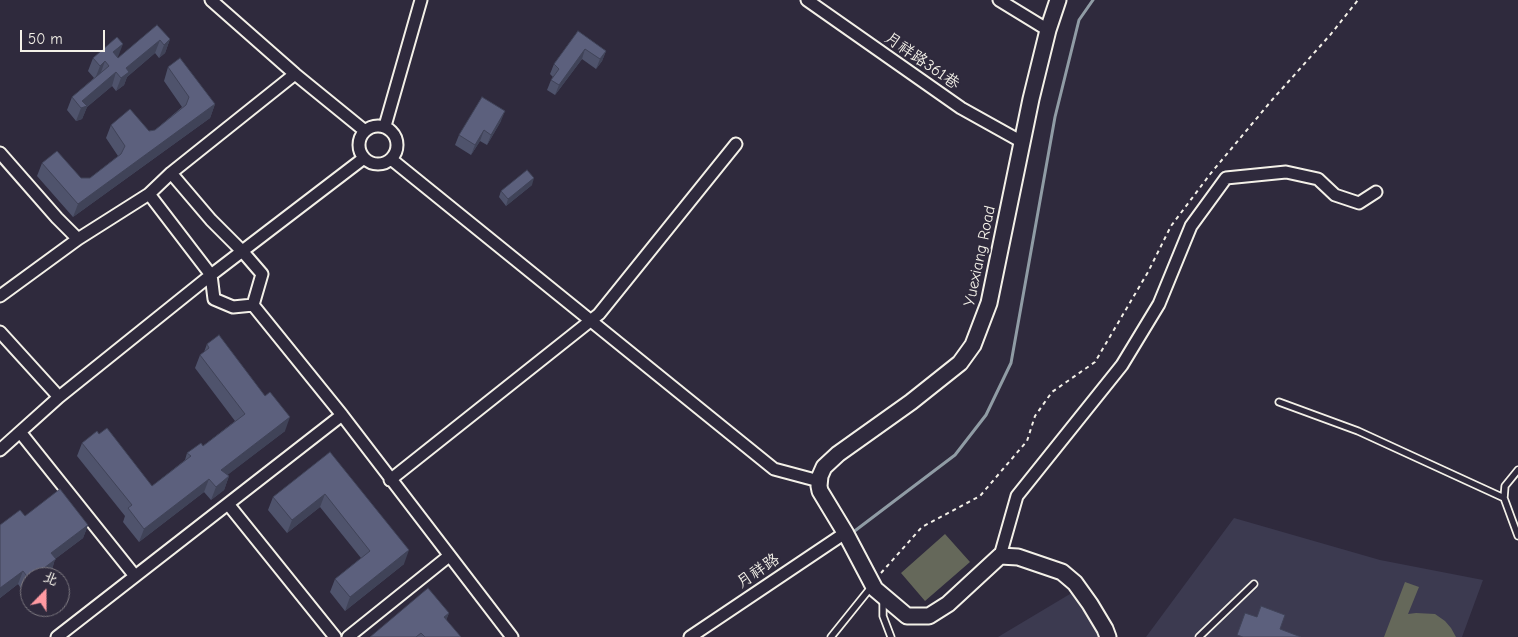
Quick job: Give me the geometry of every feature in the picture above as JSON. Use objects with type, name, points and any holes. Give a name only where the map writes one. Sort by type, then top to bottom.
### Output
[{"type":"street","points":[[211,0],[295,74],[365,131]]},
{"type":"street","points":[[386,126],[421,0]]},
{"type":"street","name":"月祥路361巷","points":[[807,0],[961,108],[1022,142]]},
{"type":"street","points":[[999,0],[1048,30]]},
{"type":"street","name":"Yuexiang Road","points":[[819,480],[824,467],[838,454],[911,402],[960,363],[974,345],[989,303],[1022,142],[1048,30],[1058,0]]},
{"type":"street","points":[[0,296],[78,239],[149,194],[171,173],[295,74]]},
{"type":"street","points":[[370,126],[386,126],[397,137],[396,153],[385,164],[370,164],[359,153],[359,137],[365,131],[370,126]]},
{"type":"street","points":[[390,480],[599,314],[736,144]]},
{"type":"street","points":[[0,153],[78,239]]},
{"type":"street","points":[[0,450],[59,397],[364,158]]},
{"type":"street","points":[[391,159],[774,469],[819,480],[820,491],[873,584],[907,616],[929,616],[948,604],[1000,556],[1017,496],[1122,365],[1159,304],[1191,226],[1226,178],[1286,172],[1318,179],[1335,195],[1359,203],[1376,192]]},
{"type":"street","points":[[171,173],[211,220],[262,274],[253,304]]},
{"type":"street","points":[[149,194],[211,276],[214,299],[233,307],[253,304]]},
{"type":"street","points":[[253,304],[342,415],[512,637]]},
{"type":"street","points":[[0,332],[59,397]]},
{"type":"street","points":[[57,637],[342,415]]},
{"type":"street","points":[[20,432],[135,576]]},
{"type":"street","points":[[228,504],[335,637]]},
{"type":"street","name":"月祥路","points":[[690,637],[847,536]]},
{"type":"street","points":[[348,637],[449,556]]},
{"type":"street","points":[[1000,556],[1018,557],[1062,572],[1075,583],[1090,604],[1108,637]]},
{"type":"lane","points":[[1279,402],[1358,431],[1504,498]]},
{"type":"lane","points":[[1518,470],[1505,486],[1504,498],[1518,536]]},
{"type":"lane","points":[[831,637],[873,584]]},
{"type":"lane","points":[[1199,637],[1254,584]]},
{"type":"lane","points":[[884,596],[883,616],[891,637]]},
{"type":"path","points":[[873,584],[922,527],[980,496],[1027,441],[1035,416],[1052,392],[1095,362],[1148,272],[1171,226],[1211,173],[1358,0]]},
{"type":"shaded area","points":[[1234,518],[1380,560],[1483,580],[1462,637],[1146,637]]},
{"type":"shaded area","points":[[1075,591],[1103,637],[998,637]]},
{"type":"green space","points":[[945,534],[970,562],[925,601],[901,573]]},
{"type":"green space","points":[[1405,582],[1419,587],[1408,614],[1435,614],[1445,621],[1456,637],[1384,637]]},
{"type":"building","points":[[157,25],[170,39],[164,45],[160,40],[126,68],[129,72],[121,78],[116,72],[82,101],[87,106],[81,108],[72,97],[109,66],[105,61],[100,66],[93,58],[117,37],[123,44],[113,52],[118,58]]},
{"type":"building","points":[[578,31],[606,51],[600,59],[585,49],[559,85],[551,80],[559,69],[554,64]]},
{"type":"building","points":[[180,58],[215,104],[78,204],[42,163],[57,151],[81,178],[90,178],[121,154],[125,146],[111,125],[130,109],[149,131],[155,130],[186,105],[189,97],[168,67]]},
{"type":"building","points":[[482,97],[505,111],[491,135],[484,130],[475,145],[459,135]]},
{"type":"building","points":[[527,170],[534,178],[508,199],[501,191]]},
{"type":"building","points":[[219,335],[265,396],[270,392],[290,417],[221,470],[229,476],[216,487],[209,479],[144,529],[128,508],[132,505],[82,443],[97,431],[99,434],[107,428],[152,486],[191,456],[187,453],[201,443],[203,446],[245,414],[200,355],[209,348],[207,344]]},
{"type":"building","points":[[330,452],[409,550],[350,597],[335,579],[370,551],[325,494],[292,520],[273,497]]},
{"type":"building","points":[[60,489],[88,525],[51,553],[56,559],[45,567],[20,567],[20,573],[0,588],[0,525],[20,510],[25,516]]},
{"type":"building","points":[[428,588],[449,613],[444,617],[461,637],[425,637],[421,633],[416,637],[370,637]]},
{"type":"building","points":[[1261,606],[1285,615],[1280,629],[1301,637],[1243,637],[1237,635],[1245,613],[1257,617]]},
{"type":"waterway","points":[[852,533],[955,455],[986,415],[1011,363],[1055,117],[1079,20],[1093,0]]}]
